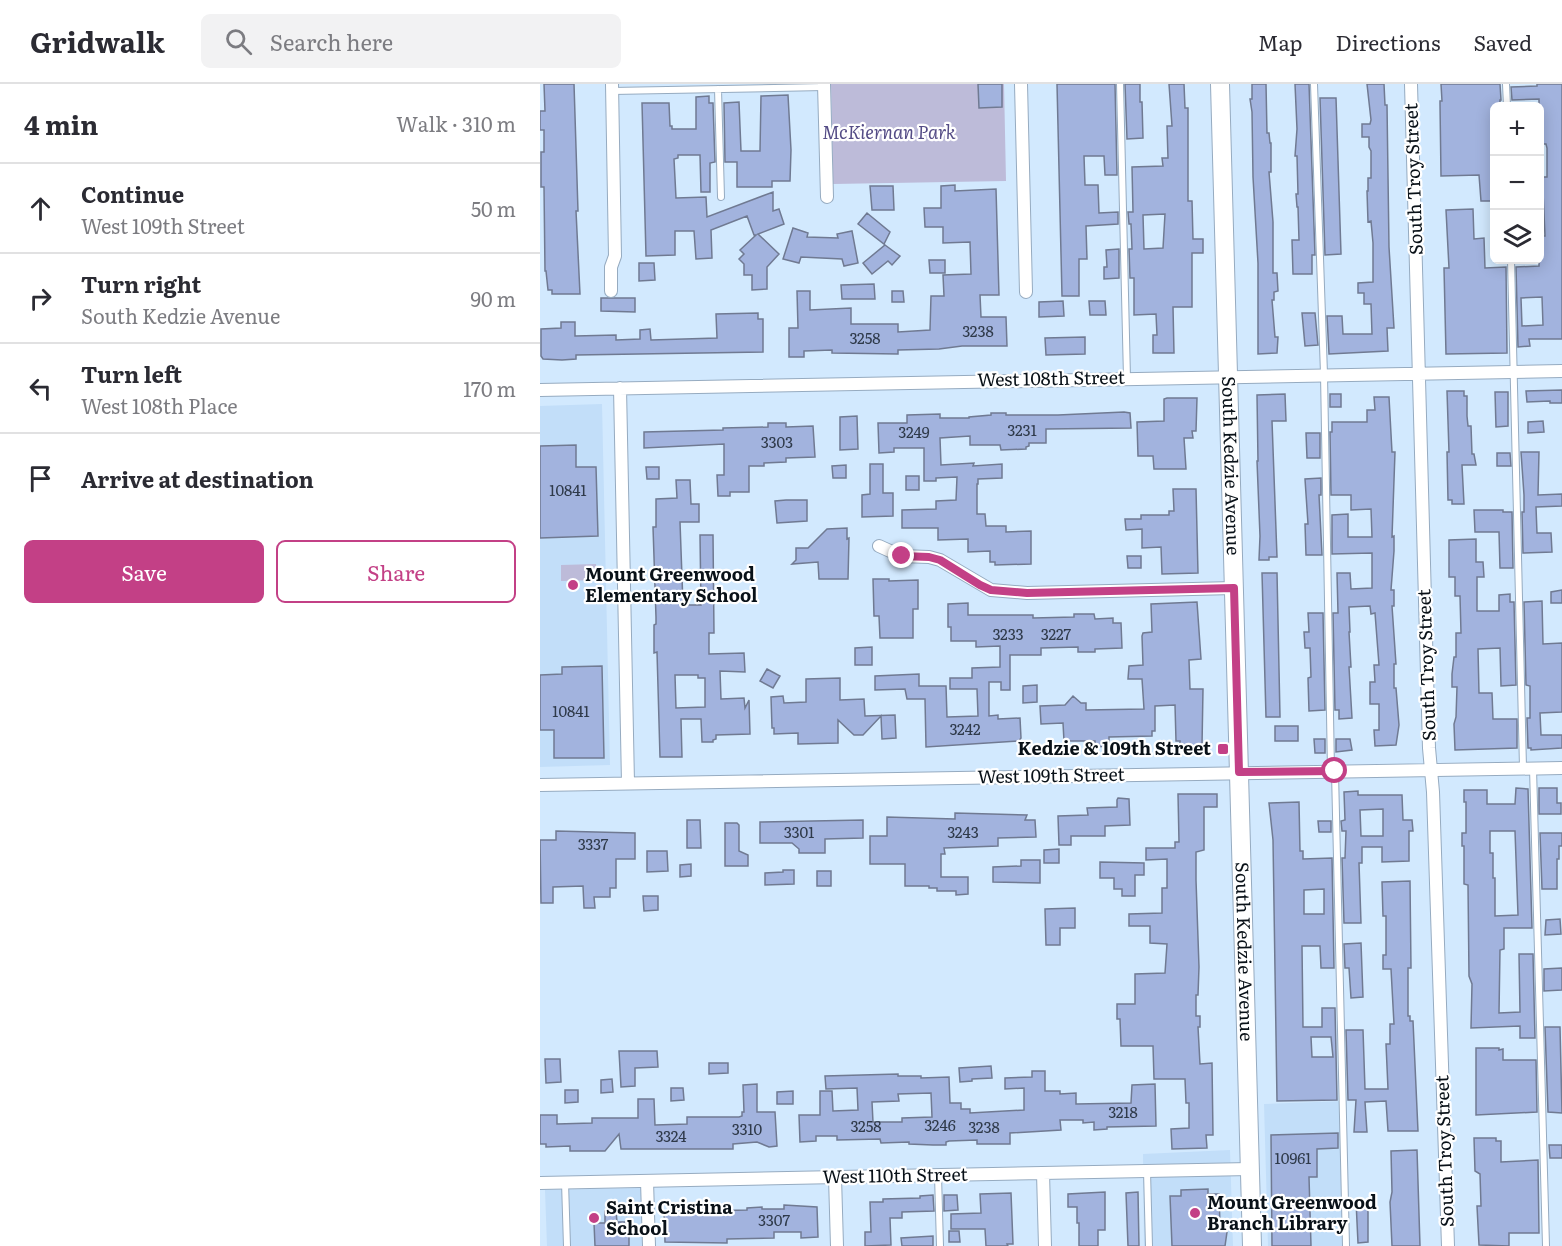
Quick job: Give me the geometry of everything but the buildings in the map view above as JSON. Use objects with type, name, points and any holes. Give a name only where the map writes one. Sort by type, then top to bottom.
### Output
[{"type":"main road","name":"South Kedzie Avenue","points":[[1220,84],[1252,1246]]},
{"type":"street","points":[[1021,84],[1026,292]]},
{"type":"street","name":"South Troy Street","points":[[1411,84],[1431,770],[1448,1246]]},
{"type":"street","points":[[824,85],[827,197]]},
{"type":"street","points":[[611,291],[611,267],[615,256],[612,87]]},
{"type":"street","name":"West 108th Street","points":[[540,390],[1562,371]]},
{"type":"street","points":[[620,388],[628,783]]},
{"type":"street","points":[[879,546],[902,556],[929,557],[940,560],[980,585],[1005,592],[1234,588]]},
{"type":"street","name":"West 109th Street","points":[[540,785],[1562,768]]},
{"type":"street","name":"West 110th Street","points":[[540,1183],[1250,1169]]},
{"type":"street","points":[[1043,1173],[1045,1246]]},
{"type":"street","points":[[835,1177],[837,1246]]},
{"type":"street","points":[[647,1180],[649,1246]]},
{"type":"lane","points":[[1120,84],[1127,378]]},
{"type":"lane","points":[[1314,84],[1324,374],[1346,1246]]},
{"type":"lane","points":[[1506,84],[1507,102]]},
{"type":"lane","points":[[612,87],[718,89],[824,85]]},
{"type":"lane","points":[[718,89],[721,197]]},
{"type":"lane","points":[[1511,264],[1513,372],[1546,1246]]},
{"type":"lane","points":[[1147,1171],[1149,1246]]},
{"type":"lane","points":[[938,1175],[940,1246]]},
{"type":"lane","points":[[565,1182],[567,1246]]},
{"type":"shaded area","name":"Mount Greenwood Elementary School","points":[[602,404],[610,765],[540,767],[540,406]]},
{"type":"shaded area","points":[[1344,1101],[1348,1246],[1268,1246],[1264,1104]]},
{"type":"shaded area","points":[[1230,1150],[1233,1246],[1144,1246],[1143,1154]]},
{"type":"shaded area","name":"Saint Cristina School","points":[[642,1188],[644,1246],[547,1246],[545,1190]]},
{"type":"green space","name":"McKiernan Park","points":[[831,84],[1004,84],[1006,181],[833,184]]},
{"type":"green space","points":[[596,564],[597,580],[561,581],[561,565]]},
{"type":"place","name":"Mount Greenwood Elementary School","points":[[573,585]]},
{"type":"place","name":"Kedzie & 109th Street","points":[[1223,749]]},
{"type":"place","name":"Mount Greenwood Branch Library","points":[[1195,1213]]},
{"type":"place","name":"Saint Cristina School","points":[[594,1218]]},
{"type":"route","points":[[902,556],[929,557],[940,560],[980,585],[991,590],[1005,592],[1234,588],[1239,772],[1335,771]]}]
